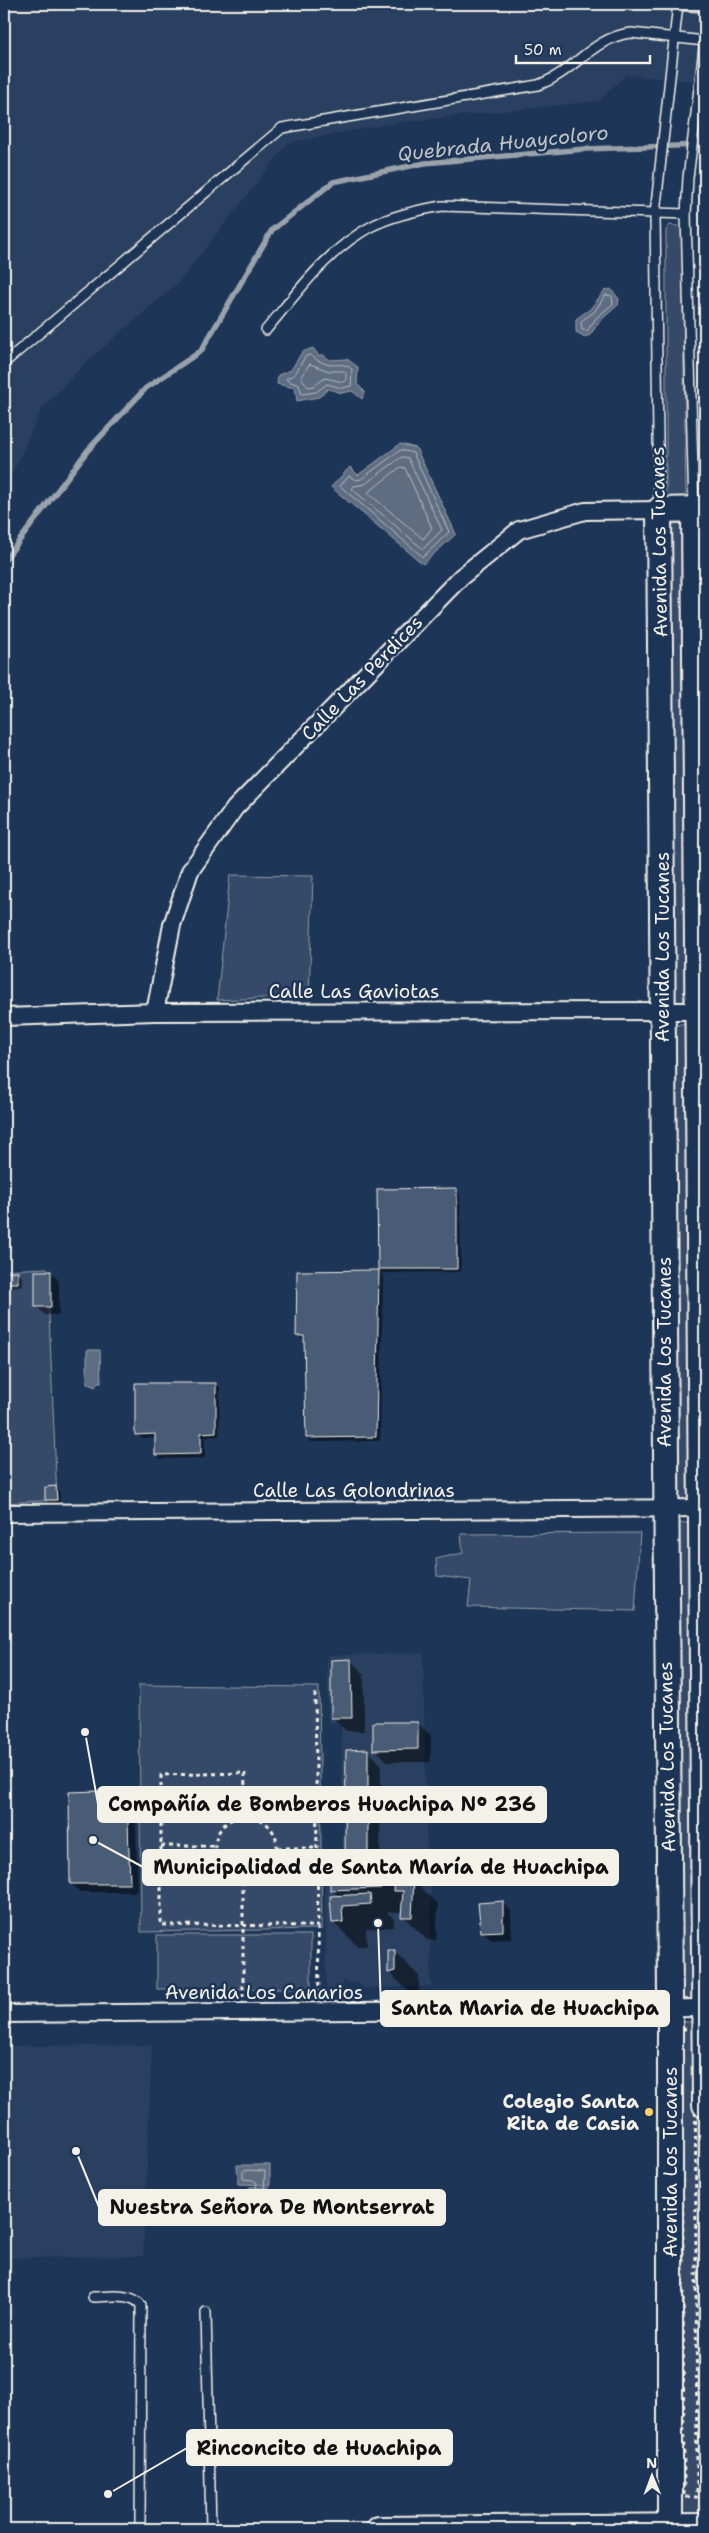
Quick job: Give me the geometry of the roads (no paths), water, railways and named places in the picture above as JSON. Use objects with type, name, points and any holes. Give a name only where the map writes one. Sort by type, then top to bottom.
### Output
[{"type":"street","name":"Calle Las Perdices","points":[[155,1012],[172,925],[190,872],[235,808],[461,578],[519,530],[584,511],[700,509]]},
{"type":"street","name":"Avenida Los Tucanes","points":[[700,509],[705,2105]]},
{"type":"street","name":"Avenida Los Tucanes","points":[[659,510],[670,2009],[670,2528]]},
{"type":"street","name":"Calle Las Gaviotas","points":[[4,1017],[155,1012],[702,1011]]},
{"type":"street","name":"Calle Las Golondrinas","points":[[4,1513],[703,1508]]},
{"type":"street","name":"Avenida Los Canarios","points":[[4,2014],[705,2008]]},
{"type":"street","points":[[379,2529],[670,2528],[705,2526]]},
{"type":"lane","points":[[661,4],[705,7]]},
{"type":"lane","name":"Avenida Los Tucanes","points":[[659,510],[655,214],[678,5]]},
{"type":"lane","points":[[4,363],[282,128],[538,85],[551,81],[612,36],[630,33],[705,41]]},
{"type":"lane","name":"Avenida Los Tucanes","points":[[700,509],[686,214],[688,178],[705,41]]},
{"type":"lane","points":[[266,330],[328,258],[371,226],[407,212],[442,206],[686,214]]},
{"type":"lane","points":[[93,2297],[129,2297],[137,2299],[141,2305],[140,2529]]},
{"type":"lane","points":[[206,2312],[211,2529]]},
{"type":"water","points":[[611,289],[619,299],[618,305],[600,321],[590,335],[585,337],[576,332],[576,319],[590,309],[605,290]]},
{"type":"water","points":[[313,348],[319,356],[322,354],[330,360],[347,359],[358,367],[357,384],[365,392],[362,399],[352,391],[342,393],[328,389],[319,397],[297,401],[295,388],[277,384],[278,375],[291,370],[302,352]]},
{"type":"water","points":[[400,444],[416,448],[456,534],[423,564],[331,487],[350,467],[358,475]]},
{"type":"water","points":[[87,1350],[100,1350],[101,1382],[98,1382],[95,1387],[87,1383]]},
{"type":"water","points":[[237,2165],[270,2165],[270,2185],[238,2184]]},
{"type":"water","points":[[250,2187],[269,2187],[271,2198],[250,2201],[245,2197],[244,2193]]},
{"type":"waterway","name":"Quebrada Huaycoloro","points":[[4,561],[88,450],[146,388],[201,351],[272,230],[333,182],[425,163],[585,149],[705,145]]},
{"type":"place","name":"Compañía de Bomberos Huachipa Nº 236","points":[[85,1732]]},
{"type":"place","name":"Municipalidad de Santa María de Huachipa","points":[[93,1840]]},
{"type":"place","name":"Santa Maria de Huachipa","points":[[378,1923]]},
{"type":"place","name":"Colegio Santa Rita de Casia","points":[[649,2112]]},
{"type":"place","name":"Nuestra Señora De Montserrat","points":[[76,2151]]},
{"type":"place","name":"Rinconcito de Huachipa","points":[[108,2494]]}]
